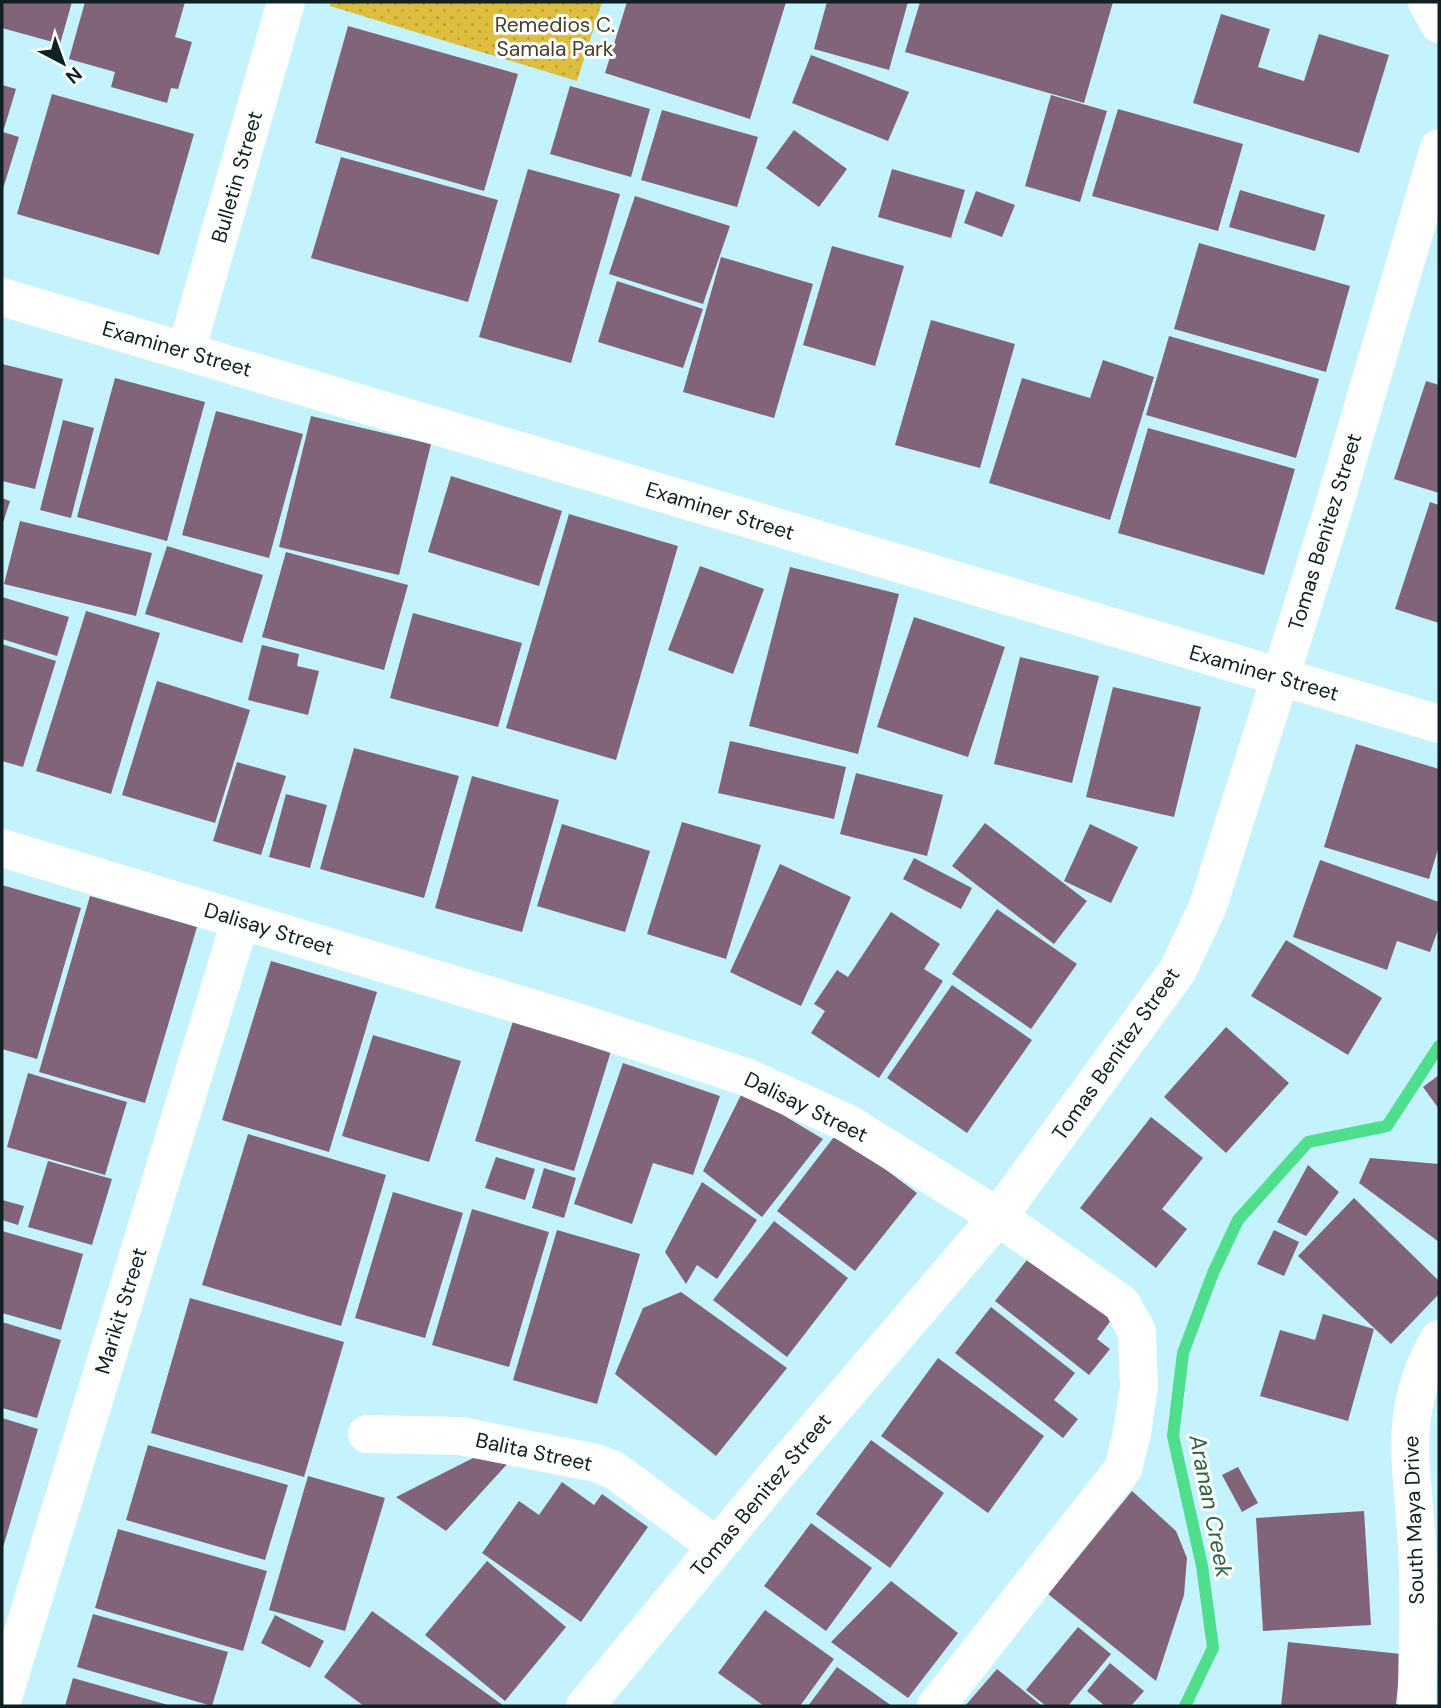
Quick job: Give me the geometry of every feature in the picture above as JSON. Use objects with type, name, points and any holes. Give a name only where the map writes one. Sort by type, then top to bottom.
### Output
[{"type":"street","name":"Bulletin Street","points":[[186,351],[286,2]]},
{"type":"street","points":[[1427,2],[1439,24]]},
{"type":"street","name":"Tomas Benitez Street","points":[[585,1706],[716,1546],[998,1217],[1178,970],[1208,906],[1331,516],[1439,148]]},
{"type":"street","name":"Examiner Street","points":[[2,297],[1439,724]]},
{"type":"street","name":"Dalisay Street","points":[[2,848],[578,1022],[746,1077],[847,1123],[998,1217],[1122,1304],[1137,1332],[1139,1387],[1123,1469],[936,1706]]},
{"type":"street","name":"Marikit Street","points":[[2,1701],[240,922]]},
{"type":"street","name":"South Maya Drive","points":[[1417,1706],[1418,1547],[1409,1452],[1413,1409],[1423,1370],[1439,1339]]},
{"type":"street","name":"Balita Street","points":[[367,1434],[460,1436],[596,1464],[614,1470],[716,1546]]},
{"type":"green space","name":"Remedios C. Samala Park","points":[[331,2],[602,2],[577,81],[330,6]]},
{"type":"building","points":[[2,2],[72,2],[60,44],[2,28]]},
{"type":"building","points":[[85,2],[185,2],[175,37],[192,42],[178,89],[171,88],[167,103],[111,87],[115,72],[69,59]]},
{"type":"building","points":[[627,2],[786,2],[750,119],[605,73]]},
{"type":"building","points":[[827,2],[908,2],[889,70],[814,49]]},
{"type":"building","points":[[920,2],[1113,2],[1084,103],[905,52]]},
{"type":"building","points":[[1221,14],[1270,29],[1258,67],[1304,81],[1319,34],[1389,55],[1359,153],[1193,103]]},
{"type":"building","points":[[348,26],[518,74],[484,191],[315,143]]},
{"type":"building","points":[[811,55],[909,92],[888,141],[792,103]]},
{"type":"building","points":[[2,85],[16,89],[3,132],[19,137],[2,192]]},
{"type":"building","points":[[570,86],[650,109],[631,177],[550,154]]},
{"type":"building","points":[[52,94],[194,134],[159,255],[17,214]]},
{"type":"building","points":[[1051,95],[1107,111],[1080,202],[1025,186]]},
{"type":"building","points":[[1118,109],[1243,144],[1218,231],[1092,196]]},
{"type":"building","points":[[662,110],[758,137],[737,207],[641,180]]},
{"type":"building","points":[[794,130],[847,169],[819,207],[766,168]]},
{"type":"building","points":[[341,157],[498,200],[468,302],[311,258]]},
{"type":"building","points":[[528,169],[620,194],[571,363],[479,337]]},
{"type":"building","points":[[892,169],[965,190],[951,238],[878,217]]},
{"type":"building","points":[[1240,190],[1325,215],[1315,251],[1229,227]]},
{"type":"building","points":[[976,191],[1015,205],[1002,237],[964,223]]},
{"type":"building","points":[[635,196],[730,226],[703,304],[609,274]]},
{"type":"building","points":[[1199,243],[1350,286],[1326,372],[1174,329]]},
{"type":"building","points":[[832,246],[904,266],[875,366],[803,345]]},
{"type":"building","points":[[721,257],[813,284],[774,418],[683,392]]},
{"type":"building","points":[[617,281],[703,309],[683,368],[598,342]]},
{"type":"building","points":[[931,320],[1015,344],[980,468],[895,445]]},
{"type":"building","points":[[1169,336],[1319,379],[1296,458],[1146,415]]},
{"type":"building","points":[[1103,360],[1154,377],[1110,520],[989,483],[1022,378],[1090,398]]},
{"type":"building","points":[[2,364],[63,379],[35,489],[2,481]]},
{"type":"building","points":[[115,378],[205,402],[167,541],[77,517]]},
{"type":"building","points":[[1426,381],[1439,385],[1439,493],[1394,479]]},
{"type":"building","points":[[216,411],[303,434],[269,558],[182,535]]},
{"type":"building","points":[[311,416],[431,444],[399,575],[279,547]]},
{"type":"building","points":[[63,420],[94,428],[71,518],[40,510]]},
{"type":"building","points":[[1148,428],[1295,469],[1264,575],[1118,533]]},
{"type":"building","points":[[451,476],[562,511],[539,586],[428,552]]},
{"type":"building","points":[[2,498],[10,501],[2,526]]},
{"type":"building","points":[[1430,502],[1439,505],[1439,623],[1395,609]]},
{"type":"building","points":[[569,514],[678,546],[616,760],[506,728]]},
{"type":"building","points":[[20,521],[152,553],[136,616],[4,584]]},
{"type":"building","points":[[167,546],[263,575],[242,643],[145,614]]},
{"type":"building","points":[[286,552],[408,585],[384,670],[262,637]]},
{"type":"building","points":[[700,566],[764,589],[733,674],[668,650]]},
{"type":"building","points":[[790,567],[899,594],[858,754],[749,726]]},
{"type":"building","points":[[2,597],[69,617],[57,656],[2,639]]},
{"type":"building","points":[[86,611],[160,633],[111,794],[36,771]]},
{"type":"building","points":[[413,613],[522,643],[498,727],[390,698]]},
{"type":"building","points":[[914,617],[1005,647],[968,757],[877,727]]},
{"type":"building","points":[[2,644],[56,661],[23,767],[2,761]]},
{"type":"building","points":[[262,645],[299,654],[297,666],[319,671],[308,715],[248,700]]},
{"type":"building","points":[[1020,657],[1099,676],[1072,783],[994,764]]},
{"type":"building","points":[[157,681],[250,710],[215,823],[122,795]]},
{"type":"building","points":[[1113,687],[1201,707],[1174,817],[1086,797]]},
{"type":"building","points":[[730,741],[846,767],[834,819],[718,793]]},
{"type":"building","points":[[1356,744],[1439,769],[1439,846],[1429,879],[1324,847]]},
{"type":"building","points":[[354,748],[459,776],[424,898],[320,869]]},
{"type":"building","points":[[237,762],[286,776],[261,855],[213,841]]},
{"type":"building","points":[[856,773],[943,795],[927,856],[840,834]]},
{"type":"building","points":[[472,776],[559,800],[522,932],[435,908]]},
{"type":"building","points":[[286,794],[327,805],[310,868],[269,857]]},
{"type":"building","points":[[682,822],[761,845],[726,959],[647,934]]},
{"type":"building","points":[[985,823],[1087,901],[1054,944],[952,866]]},
{"type":"building","points":[[562,824],[650,851],[625,932],[537,906]]},
{"type":"building","points":[[1090,824],[1138,847],[1111,903],[1064,881]]},
{"type":"building","points":[[914,858],[972,888],[961,909],[903,879]]},
{"type":"building","points":[[1320,860],[1439,902],[1439,927],[1430,952],[1397,941],[1387,970],[1293,937]]},
{"type":"building","points":[[780,864],[851,897],[801,1006],[730,972]]},
{"type":"building","points":[[2,885],[81,908],[37,1059],[2,1049]]},
{"type":"building","points":[[90,896],[197,927],[145,1103],[39,1072]]},
{"type":"building","points":[[997,909],[1077,964],[1031,1029],[952,974]]},
{"type":"building","points":[[891,912],[940,944],[924,969],[943,981],[879,1078],[811,1033],[825,1011],[814,1004],[837,970],[848,977]]},
{"type":"building","points":[[1286,940],[1382,998],[1348,1055],[1251,996]]},
{"type":"building","points":[[271,961],[377,992],[329,1152],[222,1120]]},
{"type":"building","points":[[952,985],[1032,1040],[967,1133],[887,1078]]},
{"type":"building","points":[[513,1021],[611,1051],[574,1171],[475,1141]]},
{"type":"building","points":[[1226,1027],[1289,1083],[1226,1153],[1164,1097]]},
{"type":"building","points":[[373,1035],[461,1061],[429,1162],[342,1136]]},
{"type":"building","points":[[623,1063],[720,1096],[693,1175],[653,1163],[632,1224],[574,1204]]},
{"type":"building","points":[[28,1073],[127,1102],[105,1175],[7,1147]]},
{"type":"building","points":[[1439,1075],[1439,1109],[1423,1087]]},
{"type":"building","points":[[743,1091],[823,1139],[762,1217],[703,1171]]},
{"type":"building","points":[[1151,1117],[1203,1158],[1162,1209],[1187,1229],[1156,1268],[1080,1208]]},
{"type":"building","points":[[837,1133],[917,1193],[855,1271],[777,1211]]},
{"type":"building","points":[[248,1134],[386,1175],[341,1326],[202,1285]]},
{"type":"building","points":[[496,1157],[535,1169],[525,1200],[485,1188]]},
{"type":"building","points":[[1370,1158],[1439,1164],[1439,1242],[1359,1183]]},
{"type":"building","points":[[48,1161],[112,1179],[92,1245],[28,1227]]},
{"type":"building","points":[[1308,1165],[1339,1192],[1306,1236],[1277,1222]]},
{"type":"building","points":[[544,1168],[576,1178],[564,1218],[532,1208]]},
{"type":"building","points":[[702,1182],[757,1220],[717,1279],[697,1265],[686,1284],[665,1252]]},
{"type":"building","points":[[393,1192],[463,1213],[425,1338],[355,1318]]},
{"type":"building","points":[[1354,1198],[1439,1281],[1439,1294],[1391,1344],[1298,1256]]},
{"type":"building","points":[[2,1200],[24,1206],[18,1225],[2,1220]]},
{"type":"building","points":[[472,1209],[549,1232],[509,1367],[432,1345]]},
{"type":"building","points":[[774,1221],[848,1278],[787,1357],[713,1300]]},
{"type":"building","points":[[557,1230],[640,1254],[597,1404],[513,1380]]},
{"type":"building","points":[[1274,1230],[1299,1242],[1284,1276],[1257,1264]]},
{"type":"building","points":[[2,1231],[83,1254],[61,1330],[2,1313]]},
{"type":"building","points":[[1030,1256],[1112,1319],[1097,1339],[1110,1349],[1089,1375],[995,1301]]},
{"type":"building","points":[[681,1292],[787,1368],[716,1456],[615,1374],[643,1308]]},
{"type":"building","points":[[190,1298],[344,1342],[304,1477],[151,1433]]},
{"type":"building","points":[[991,1307],[1075,1373],[1054,1400],[1078,1419],[1063,1438],[955,1353]]},
{"type":"building","points":[[1323,1314],[1374,1329],[1348,1421],[1260,1396],[1280,1330],[1315,1340]]},
{"type":"building","points":[[2,1322],[61,1340],[37,1418],[2,1408]]},
{"type":"building","points":[[938,1358],[1044,1436],[988,1513],[881,1436]]},
{"type":"building","points":[[2,1418],[38,1429],[2,1551]]},
{"type":"building","points":[[871,1440],[944,1493],[890,1568],[816,1514]]},
{"type":"building","points":[[148,1445],[288,1485],[265,1560],[126,1520]]},
{"type":"building","points":[[483,1453],[509,1462],[446,1531],[396,1497]]},
{"type":"building","points":[[1238,1467],[1258,1503],[1242,1512],[1222,1475]]},
{"type":"building","points":[[308,1476],[385,1498],[345,1631],[269,1610]]},
{"type":"building","points":[[562,1482],[594,1505],[602,1494],[648,1527],[581,1622],[482,1553],[519,1501],[539,1515]]},
{"type":"building","points":[[1132,1491],[1176,1531],[1187,1558],[1184,1595],[1156,1681],[1048,1594]]},
{"type":"building","points":[[1364,1511],[1371,1625],[1263,1631],[1256,1518]]},
{"type":"building","points":[[811,1523],[872,1568],[826,1631],[764,1586]]},
{"type":"building","points":[[118,1529],[267,1571],[243,1651],[95,1608]]},
{"type":"building","points":[[487,1561],[566,1627],[505,1701],[425,1635]]},
{"type":"building","points":[[891,1581],[958,1633],[908,1698],[831,1642]]},
{"type":"building","points":[[765,1610],[834,1659],[800,1706],[764,1706],[718,1673]]},
{"type":"building","points":[[372,1611],[504,1706],[364,1706],[324,1677]]},
{"type":"building","points":[[93,1614],[228,1652],[212,1706],[77,1667]]},
{"type":"building","points":[[275,1615],[324,1641],[310,1668],[261,1643]]},
{"type":"building","points":[[1078,1627],[1111,1654],[1068,1706],[1046,1706],[1026,1690]]},
{"type":"building","points":[[1288,1642],[1401,1654],[1396,1704],[1403,1706],[1281,1706]]},
{"type":"building","points":[[1110,1663],[1144,1691],[1131,1706],[1105,1706],[1087,1691]]},
{"type":"building","points":[[837,1667],[892,1706],[808,1706]]},
{"type":"building","points":[[997,1669],[1042,1706],[965,1706]]},
{"type":"building","points":[[73,1678],[168,1705],[168,1706],[65,1706]]},
{"type":"waterway","name":"Aranan Creek","points":[[1185,1706],[1213,1648],[1202,1566],[1173,1436],[1183,1353],[1213,1273],[1238,1220],[1308,1142],[1387,1126],[1439,1046]]}]
